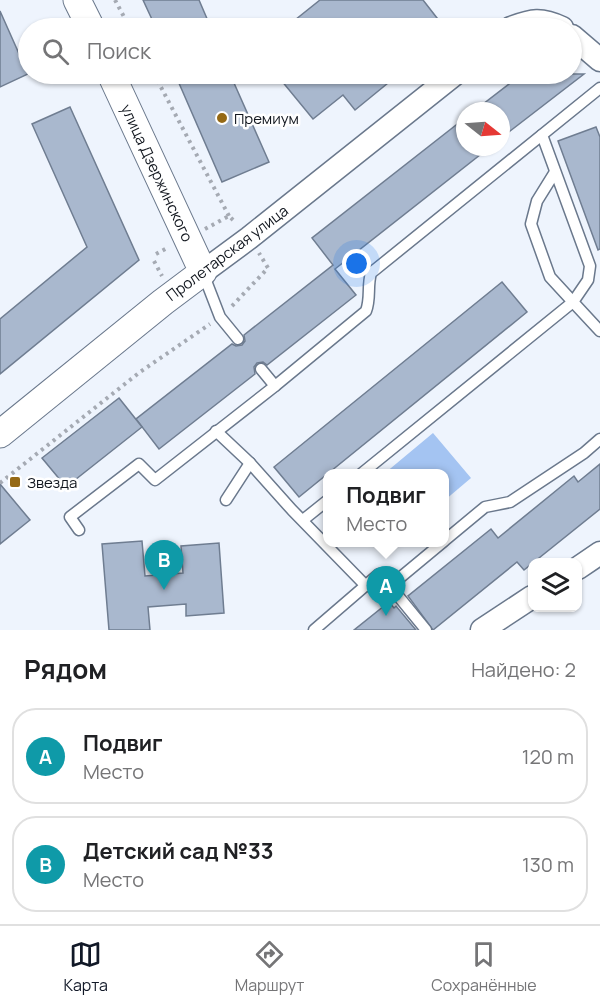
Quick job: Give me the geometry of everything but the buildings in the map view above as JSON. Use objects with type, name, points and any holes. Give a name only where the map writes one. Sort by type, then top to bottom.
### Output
[{"type":"street","points":[[77,0],[86,18]]},
{"type":"street","points":[[582,45],[600,60]]},
{"type":"street","name":"улица Дзержинского","points":[[116,84],[203,273]]},
{"type":"street","name":"Пролетарская улица","points":[[0,434],[163,302],[249,238],[442,84]]},
{"type":"street","points":[[582,565],[600,553]]},
{"type":"street","points":[[482,630],[528,600]]},
{"type":"lane","points":[[79,530],[70,517],[140,464],[155,480],[366,311],[370,301],[368,282],[371,273],[600,88]]},
{"type":"lane","points":[[367,469],[573,302],[588,280],[590,266],[543,135]]},
{"type":"lane","points":[[555,172],[537,201],[531,224],[550,278],[600,331]]},
{"type":"lane","points":[[203,273],[220,317],[238,339]]},
{"type":"lane","points":[[261,369],[275,386]]},
{"type":"lane","points":[[216,431],[250,463],[323,541]]},
{"type":"lane","points":[[449,538],[485,507],[510,502],[584,453],[600,439]]},
{"type":"lane","points":[[226,500],[250,463]]},
{"type":"lane","points":[[303,520],[323,503]]},
{"type":"lane","points":[[329,547],[366,586]]},
{"type":"lane","points":[[390,586],[438,547]]},
{"type":"lane","points":[[314,630],[379,574],[426,630]]},
{"type":"path","points":[[115,0],[125,18]]},
{"type":"path","points":[[159,84],[230,216]]},
{"type":"path","points":[[0,483],[140,372],[220,317],[268,268],[249,238]]},
{"type":"shaded area","points":[[433,433],[471,478],[449,497],[449,469],[390,469]]},
{"type":"place","name":"Премиум","points":[[222,118]]},
{"type":"place","name":"Звезда","points":[[15,482]]},
{"type":"place","name":"Детский сад №33","points":[[164,590]]},
{"type":"place","name":"Подвиг","points":[[386,616]]}]
